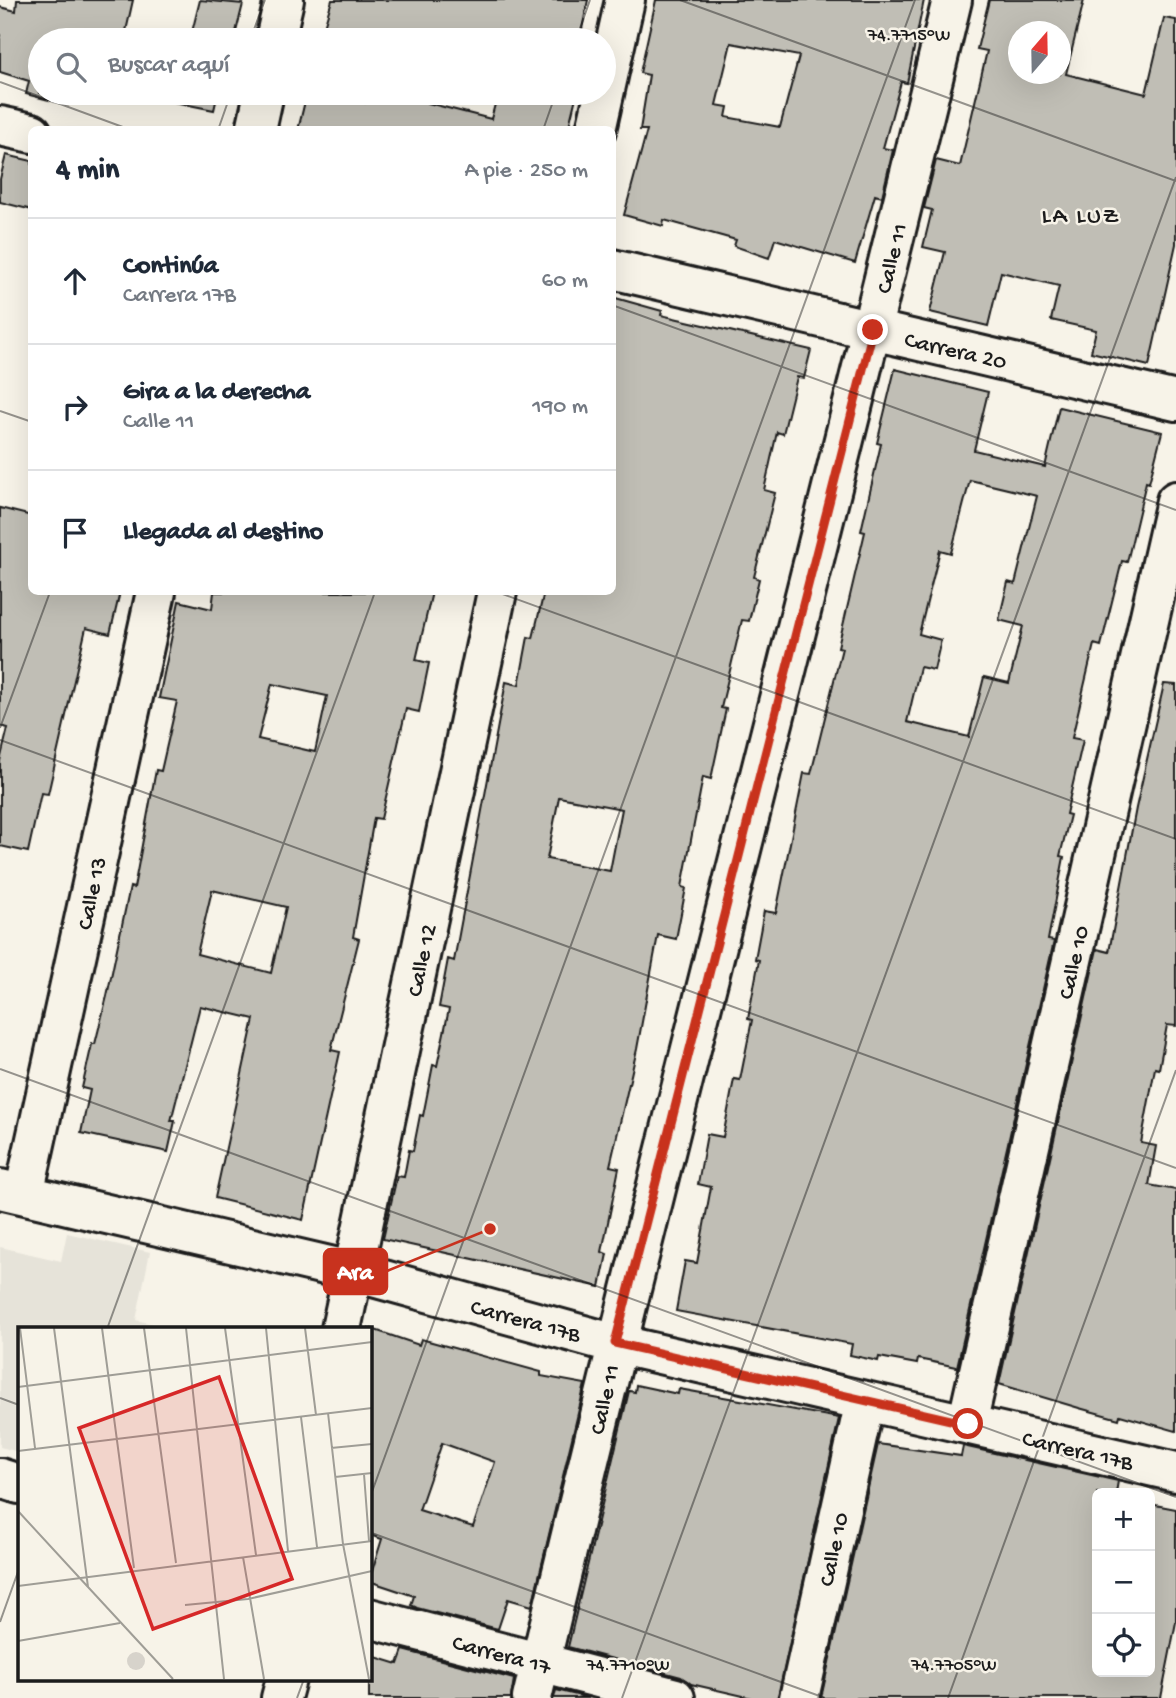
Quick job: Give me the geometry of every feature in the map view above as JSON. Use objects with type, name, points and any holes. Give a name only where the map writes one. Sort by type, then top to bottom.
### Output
[{"type":"street","points":[[278,28],[284,0]]},
{"type":"street","points":[[616,40],[625,0]]},
{"type":"street","name":"Calle 11","points":[[536,1680],[615,1343],[873,330],[952,0]]},
{"type":"street","points":[[257,126],[261,105]]},
{"type":"street","points":[[597,126],[602,105]]},
{"type":"street","points":[[0,125],[28,132]]},
{"type":"street","name":"Carrera 20","points":[[616,270],[1176,401]]},
{"type":"street","name":"Calle 10","points":[[968,1424],[1176,501]]},
{"type":"street","name":"Calle 13","points":[[12,1191],[155,595]]},
{"type":"street","name":"Calle 12","points":[[341,1327],[496,595]]},
{"type":"street","name":"Carrera 17B","points":[[12,1191],[355,1272],[615,1343],[1176,1472]]},
{"type":"street","name":"Calle 10","points":[[799,1698],[865,1401]]},
{"type":"street","points":[[0,1478],[18,1484]]},
{"type":"street","name":"Carrera 17","points":[[371,1619],[536,1680],[676,1698]]},
{"type":"street","points":[[281,1698],[286,1680]]},
{"type":"shaded area","points":[[67,1233],[150,1252],[136,1320],[166,1327],[18,1327],[18,1452],[0,1447],[0,1247],[61,1261]]},
{"type":"building","points":[[17,0],[133,0],[127,28],[28,28],[28,81],[0,72],[0,7],[16,11]]},
{"type":"building","points":[[200,0],[243,4],[237,28],[193,28]]},
{"type":"building","points":[[332,0],[588,0],[582,28],[324,28]]},
{"type":"building","points":[[656,0],[924,0],[907,83],[901,82],[883,148],[893,150],[882,197],[875,195],[855,263],[775,239],[769,258],[734,246],[736,240],[664,220],[663,226],[624,215],[647,130],[640,130],[649,75],[640,73]],"holes":[[[731,43],[799,56],[780,127],[726,117],[728,107],[716,105]]]},
{"type":"building","points":[[989,0],[1084,0],[1071,53],[1071,21],[1008,21],[1008,84],[1071,84],[1071,75],[1146,94],[1164,18],[1176,20],[1176,244],[1149,366],[1091,352],[1096,330],[1051,320],[1059,286],[1001,272],[988,326],[930,312],[945,252],[923,247],[932,210],[924,208],[936,160],[960,166],[987,51],[977,49]]},
{"type":"building","points":[[189,105],[215,105],[214,110]]},
{"type":"building","points":[[304,105],[436,105],[491,119],[495,105],[574,105],[569,126],[299,126]]},
{"type":"building","points":[[6,155],[28,160],[28,209],[0,202],[0,179]]},
{"type":"building","points":[[616,298],[662,311],[661,315],[811,350],[804,378],[797,377],[783,434],[777,432],[764,490],[775,493],[754,577],[759,579],[749,621],[742,620],[721,708],[726,709],[711,779],[703,777],[682,887],[686,888],[676,939],[658,935],[637,1049],[610,1166],[619,1168],[602,1252],[607,1254],[600,1287],[383,1239],[397,1176],[404,1177],[409,1150],[413,1151],[420,1115],[423,1116],[433,1065],[437,1066],[449,1009],[439,1007],[448,959],[454,961],[506,682],[519,685],[528,637],[533,638],[543,595],[616,595]],"holes":[[[559,797],[622,809],[610,871],[547,859]]]},
{"type":"building","points":[[895,369],[988,392],[974,450],[1045,467],[1059,407],[1162,432],[1149,483],[1146,482],[1127,562],[1122,561],[1101,646],[1094,644],[1072,738],[1083,740],[1066,814],[1070,815],[1060,856],[1064,857],[1048,940],[1054,941],[957,1367],[918,1359],[917,1364],[879,1357],[878,1361],[850,1355],[852,1344],[676,1311],[685,1261],[697,1263],[711,1187],[698,1184],[707,1134],[723,1137],[734,1079],[740,1080],[752,1020],[748,1019],[759,960],[755,959],[764,911],[776,913],[804,773],[811,774],[842,648],[838,647],[865,532],[861,531],[881,444],[877,443]],"holes":[[[970,480],[1037,496],[1015,584],[1008,582],[999,620],[1023,626],[1009,683],[984,677],[969,737],[907,722],[920,667],[934,670],[941,640],[919,634],[940,550],[951,553]]]},
{"type":"building","points":[[0,508],[28,515],[28,595],[119,595],[110,634],[86,628],[48,794],[41,793],[28,852],[0,846],[0,761],[8,728],[0,726]]},
{"type":"building","points":[[214,595],[431,595],[416,660],[429,663],[419,712],[406,709],[381,819],[374,818],[353,937],[359,939],[331,1050],[340,1052],[303,1220],[215,1198],[254,1019],[200,1006],[171,1121],[175,1121],[168,1152],[81,1133],[90,1090],[82,1088],[107,996],[130,887],[134,888],[156,770],[161,771],[177,701],[159,698],[179,601],[212,609]],"holes":[[[272,684],[327,696],[315,752],[258,739]],[[212,890],[286,907],[271,973],[197,954]]]},
{"type":"building","points":[[1164,684],[1176,685],[1176,1026],[1167,1025],[1159,1069],[1155,1068],[1141,1143],[1156,1146],[1149,1185],[1176,1190],[1176,1431],[1120,1415],[1119,1419],[999,1384],[1097,949],[1109,952],[1136,808]]},
{"type":"building","points":[[371,1329],[419,1345],[421,1339],[541,1372],[541,1376],[585,1384],[532,1606],[508,1599],[498,1629],[417,1608],[411,1605],[414,1596],[371,1582],[382,1539],[371,1536]],"holes":[[[442,1443],[495,1462],[473,1527],[419,1510]]]},
{"type":"building","points":[[636,1385],[678,1394],[679,1389],[839,1418],[778,1698],[752,1698],[691,1684],[681,1677],[568,1647],[629,1391],[635,1392]]},
{"type":"building","points":[[878,1444],[961,1456],[963,1446],[1118,1481],[1117,1488],[1092,1488],[1092,1677],[1155,1677],[1155,1505],[1176,1509],[1176,1622],[1161,1698],[821,1698]]},
{"type":"building","points":[[403,1650],[514,1679],[511,1698],[369,1698],[371,1656],[398,1664]]},
{"type":"building","points":[[556,1690],[589,1698],[554,1698]]},
{"type":"place","name":"Ara","points":[[490,1229]]},
{"type":"district","name":"LA LUZ","points":[[1081,214]]},
{"type":"route","points":[[873,330],[615,1343],[968,1424]]}]
